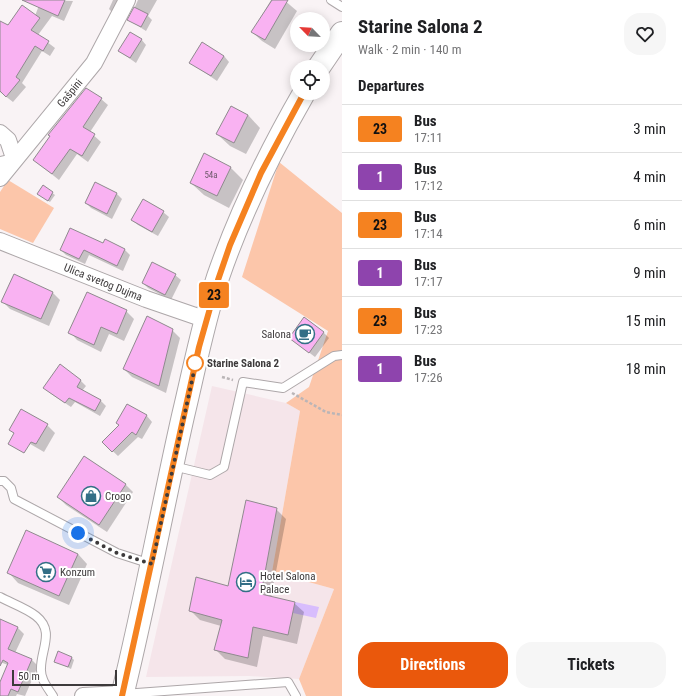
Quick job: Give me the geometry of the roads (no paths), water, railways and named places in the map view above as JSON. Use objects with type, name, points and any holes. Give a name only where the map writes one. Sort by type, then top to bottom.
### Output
[{"type":"street","name":"Gašpini","points":[[0,178],[7,160],[94,62],[127,0]]},
{"type":"street","points":[[324,60],[342,33]]},
{"type":"street","points":[[84,696],[122,695],[152,564],[172,466],[218,280],[230,245],[261,173],[300,100]]},
{"type":"street","points":[[0,133],[8,140],[7,160]]},
{"type":"street","name":"Ulica svetog Dujma","points":[[0,241],[146,299],[207,320]]},
{"type":"lane","points":[[331,0],[342,7]]},
{"type":"lane","points":[[172,466],[210,475],[216,473],[224,467],[243,382],[283,388],[334,356],[342,355]]},
{"type":"lane","points":[[0,482],[4,482],[11,488],[14,499],[117,553],[152,564]]},
{"type":"lane","points":[[0,597],[35,615],[42,622],[47,632],[40,669],[43,680],[53,696]]},
{"type":"lane","points":[[122,695],[288,682],[296,696]]},
{"type":"place","name":"Salona","points":[[305,334]]},
{"type":"place","name":"Starine Salona 2","points":[[195,363]]},
{"type":"place","name":"Crogo","points":[[91,496]]},
{"type":"place","name":"Konzum","points":[[46,572]]},
{"type":"place","name":"Hotel Salona Palace","points":[[246,582]]}]
